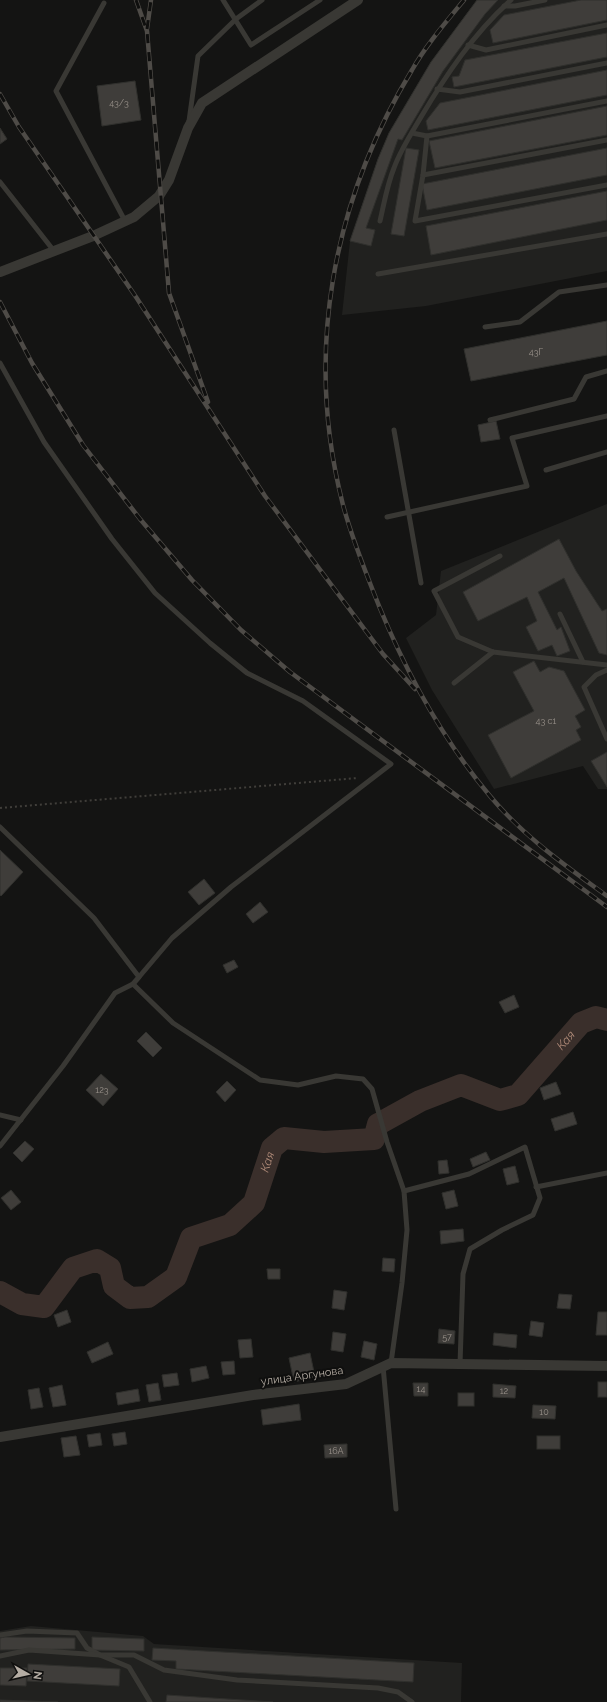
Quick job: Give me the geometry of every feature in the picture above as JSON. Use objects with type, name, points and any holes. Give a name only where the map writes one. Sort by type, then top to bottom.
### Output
[{"type":"street","points":[[0,272],[134,217],[161,194],[169,180],[188,128],[202,103],[358,0]]},
{"type":"street","name":"улица Аргунова","points":[[0,1437],[253,1395],[346,1384],[387,1365],[460,1364],[607,1366]]},
{"type":"lane","points":[[223,0],[252,45],[320,0]]},
{"type":"lane","points":[[188,128],[198,56],[236,19],[262,0]]},
{"type":"lane","points":[[380,221],[394,168],[437,89],[468,45],[494,15],[511,0]]},
{"type":"lane","points":[[504,6],[515,6],[545,0]]},
{"type":"lane","points":[[104,3],[56,91],[125,221]]},
{"type":"lane","points":[[468,45],[486,50],[607,25]]},
{"type":"lane","points":[[437,89],[460,92],[607,63]]},
{"type":"lane","points":[[412,133],[427,136],[607,101]]},
{"type":"lane","points":[[427,136],[423,175],[415,221],[607,184]]},
{"type":"lane","points":[[423,175],[607,140]]},
{"type":"lane","points":[[0,182],[54,251]]},
{"type":"lane","points":[[378,274],[607,234]]},
{"type":"lane","points":[[485,327],[520,322],[559,292],[607,285]]},
{"type":"lane","points":[[0,363],[44,442],[112,539],[155,593],[210,643],[247,672],[303,701],[391,764],[231,887],[172,938],[133,984],[115,992],[63,1066],[0,1146]]},
{"type":"lane","points":[[490,420],[574,399],[586,377],[607,371]]},
{"type":"lane","points":[[387,517],[527,486],[512,438],[607,416]]},
{"type":"lane","points":[[394,430],[421,583]]},
{"type":"lane","points":[[546,470],[607,452]]},
{"type":"lane","points":[[500,556],[434,591],[458,637],[493,652],[607,665]]},
{"type":"lane","points":[[560,614],[583,662]]},
{"type":"lane","points":[[454,682],[493,652]]},
{"type":"lane","points":[[607,670],[596,675],[584,687],[607,739]]},
{"type":"lane","points":[[0,827],[94,918],[139,977]]},
{"type":"lane","points":[[133,984],[173,1023],[260,1080],[298,1085],[336,1076],[363,1079],[372,1089],[387,1142],[404,1191],[407,1230],[402,1283],[387,1365],[396,1509]]},
{"type":"lane","points":[[0,1115],[21,1120]]},
{"type":"lane","points":[[404,1191],[469,1174],[525,1147],[540,1198],[532,1215],[502,1230],[470,1249],[463,1274],[460,1364]]},
{"type":"lane","points":[[536,1187],[607,1173]]},
{"type":"lane","points":[[0,1635],[27,1631],[77,1633],[87,1648],[100,1656],[129,1667],[150,1702]]},
{"type":"lane","points":[[0,1656],[29,1650],[100,1656],[134,1656],[164,1670],[237,1680],[378,1688],[398,1692],[412,1702]]},
{"type":"path","points":[[0,808],[373,777]]},
{"type":"shaded area","points":[[477,0],[607,0],[607,271],[426,306],[342,315],[350,241],[378,159],[389,133],[431,62]]},
{"type":"shaded area","points":[[607,504],[607,789],[598,789],[583,766],[494,789],[432,690],[406,638],[436,615],[441,571]]},
{"type":"shaded area","points":[[31,1626],[143,1636],[154,1644],[462,1663],[461,1702],[0,1702],[0,1631]]},
{"type":"building","points":[[477,0],[498,0],[485,14],[443,71],[402,140],[398,139],[366,228],[375,230],[371,246],[350,241],[378,159],[389,133],[431,62]]},
{"type":"building","points":[[581,0],[607,0],[607,20],[493,43],[490,30],[504,15]]},
{"type":"building","points":[[607,33],[607,57],[454,87],[452,77],[459,76],[465,60]]},
{"type":"building","points":[[607,70],[607,95],[428,130],[426,121],[440,103]]},
{"type":"building","points":[[135,81],[141,120],[102,126],[97,86]]},
{"type":"building","points":[[607,106],[607,135],[435,168],[429,141]]},
{"type":"building","points":[[0,128],[7,139],[0,144]]},
{"type":"building","points":[[406,148],[419,150],[404,236],[391,234]]},
{"type":"building","points":[[607,148],[607,175],[427,210],[422,184]]},
{"type":"building","points":[[607,191],[607,220],[431,255],[426,226]]},
{"type":"building","points":[[607,321],[607,355],[471,381],[464,349]]},
{"type":"building","points":[[496,421],[500,439],[481,442],[478,425]]},
{"type":"building","points":[[559,539],[576,571],[602,611],[607,609],[607,655],[599,653],[564,578],[538,592],[557,630],[561,627],[570,651],[557,656],[552,645],[538,651],[526,627],[537,621],[527,597],[478,621],[463,592]]},
{"type":"building","points":[[534,661],[540,672],[549,667],[564,671],[585,710],[575,716],[581,727],[576,730],[581,740],[511,778],[488,735],[534,711],[513,672]]},
{"type":"building","points":[[607,752],[607,787],[591,761]]},
{"type":"building","points":[[0,850],[23,872],[1,896],[0,895]]},
{"type":"building","points":[[204,879],[215,893],[199,905],[188,892]]},
{"type":"building","points":[[260,902],[268,912],[253,923],[246,914]]},
{"type":"building","points":[[234,960],[238,967],[227,973],[223,965]]},
{"type":"building","points":[[514,995],[519,1007],[505,1013],[499,1002]]},
{"type":"building","points":[[146,1032],[162,1048],[153,1057],[137,1041]]},
{"type":"building","points":[[101,1074],[118,1089],[103,1106],[86,1090]]},
{"type":"building","points":[[227,1081],[236,1090],[225,1102],[216,1092]]},
{"type":"building","points":[[556,1082],[561,1094],[544,1100],[540,1088]]},
{"type":"building","points":[[573,1112],[577,1124],[555,1131],[551,1119]]},
{"type":"building","points":[[25,1141],[34,1149],[22,1162],[13,1153]]},
{"type":"building","points":[[486,1152],[490,1160],[473,1167],[470,1159]]},
{"type":"building","points":[[447,1160],[449,1173],[439,1174],[438,1161]]},
{"type":"building","points":[[515,1166],[519,1182],[507,1185],[503,1169]]},
{"type":"building","points":[[11,1190],[21,1202],[11,1210],[1,1198]]},
{"type":"building","points":[[454,1190],[458,1206],[446,1209],[442,1193]]},
{"type":"building","points":[[463,1229],[464,1241],[441,1244],[440,1231]]},
{"type":"building","points":[[383,1258],[395,1259],[394,1272],[382,1271]]},
{"type":"building","points":[[267,1269],[280,1269],[280,1279],[268,1279]]},
{"type":"building","points":[[334,1290],[347,1292],[344,1310],[332,1308]]},
{"type":"building","points":[[559,1294],[572,1295],[570,1309],[557,1308]]},
{"type":"building","points":[[67,1310],[71,1322],[58,1327],[54,1315]]},
{"type":"building","points":[[598,1312],[607,1312],[607,1335],[596,1335]]},
{"type":"building","points":[[531,1321],[544,1323],[542,1337],[529,1335]]},
{"type":"building","points":[[439,1329],[455,1331],[454,1344],[438,1343]]},
{"type":"building","points":[[333,1332],[346,1334],[343,1352],[331,1350]]},
{"type":"building","points":[[494,1333],[517,1335],[516,1348],[493,1345]]},
{"type":"building","points":[[251,1339],[253,1357],[240,1358],[238,1340]]},
{"type":"building","points":[[364,1341],[377,1344],[374,1360],[361,1357]]},
{"type":"building","points":[[108,1342],[113,1354],[92,1363],[87,1352]]},
{"type":"building","points":[[310,1353],[315,1377],[294,1382],[289,1358]]},
{"type":"building","points":[[234,1361],[235,1374],[223,1375],[221,1362]]},
{"type":"building","points":[[206,1366],[209,1378],[192,1382],[190,1369]]},
{"type":"building","points":[[177,1373],[179,1385],[164,1387],[162,1375]]},
{"type":"building","points":[[598,1382],[607,1382],[607,1397],[598,1397]]},
{"type":"building","points":[[158,1383],[161,1400],[149,1402],[146,1385]]},
{"type":"building","points":[[413,1383],[428,1383],[428,1396],[414,1396]]},
{"type":"building","points":[[493,1384],[516,1386],[515,1398],[493,1397]]},
{"type":"building","points":[[62,1385],[66,1405],[53,1407],[49,1388]]},
{"type":"building","points":[[39,1388],[43,1407],[31,1409],[28,1390]]},
{"type":"building","points":[[138,1389],[140,1401],[118,1405],[116,1393]]},
{"type":"building","points":[[458,1393],[474,1393],[474,1406],[458,1406]]},
{"type":"building","points":[[299,1404],[301,1420],[263,1425],[261,1410]]},
{"type":"building","points":[[533,1405],[556,1406],[555,1419],[532,1418]]},
{"type":"building","points":[[125,1432],[127,1444],[114,1446],[112,1434]]},
{"type":"building","points":[[100,1433],[102,1445],[89,1447],[87,1435]]},
{"type":"building","points":[[76,1436],[80,1455],[64,1457],[61,1438]]},
{"type":"building","points":[[537,1436],[560,1436],[560,1449],[537,1449]]},
{"type":"building","points":[[347,1444],[347,1457],[325,1458],[324,1445]]},
{"type":"building","points":[[92,1637],[144,1639],[144,1651],[92,1650]]},
{"type":"building","points":[[0,1638],[75,1638],[75,1649],[0,1650]]},
{"type":"building","points":[[153,1648],[414,1663],[413,1682],[176,1669],[176,1661],[152,1660]]},
{"type":"building","points":[[28,1664],[120,1669],[119,1686],[27,1681]]},
{"type":"building","points":[[0,1668],[27,1668],[26,1686],[0,1685]]},
{"type":"building","points":[[167,1695],[273,1702],[166,1702]]},
{"type":"building","points":[[0,1700],[58,1702],[0,1702]]},
{"type":"waterway","name":"Кая","points":[[0,1292],[22,1304],[44,1307],[73,1268],[97,1260],[110,1268],[114,1286],[130,1298],[148,1297],[176,1277],[191,1238],[230,1225],[254,1203],[272,1148],[284,1138],[324,1142],[374,1139],[378,1124],[420,1101],[461,1085],[500,1100],[518,1095],[581,1023],[596,1017],[607,1020]]},
{"type":"railway","points":[[136,0],[147,31],[169,293],[208,402]]},
{"type":"railway","points":[[147,29],[151,0]]},
{"type":"railway","points":[[464,0],[436,34],[412,70],[384,120],[362,172],[345,226],[333,280],[327,336],[326,392],[331,448],[343,505],[369,581],[390,631],[427,706],[473,775],[503,811],[546,850],[607,896]]},
{"type":"railway","points":[[0,94],[19,127],[136,297],[265,496],[383,654],[415,689]]},
{"type":"railway","points":[[0,302],[32,363],[83,445],[140,519],[192,580],[241,630],[290,672],[607,907]]}]
